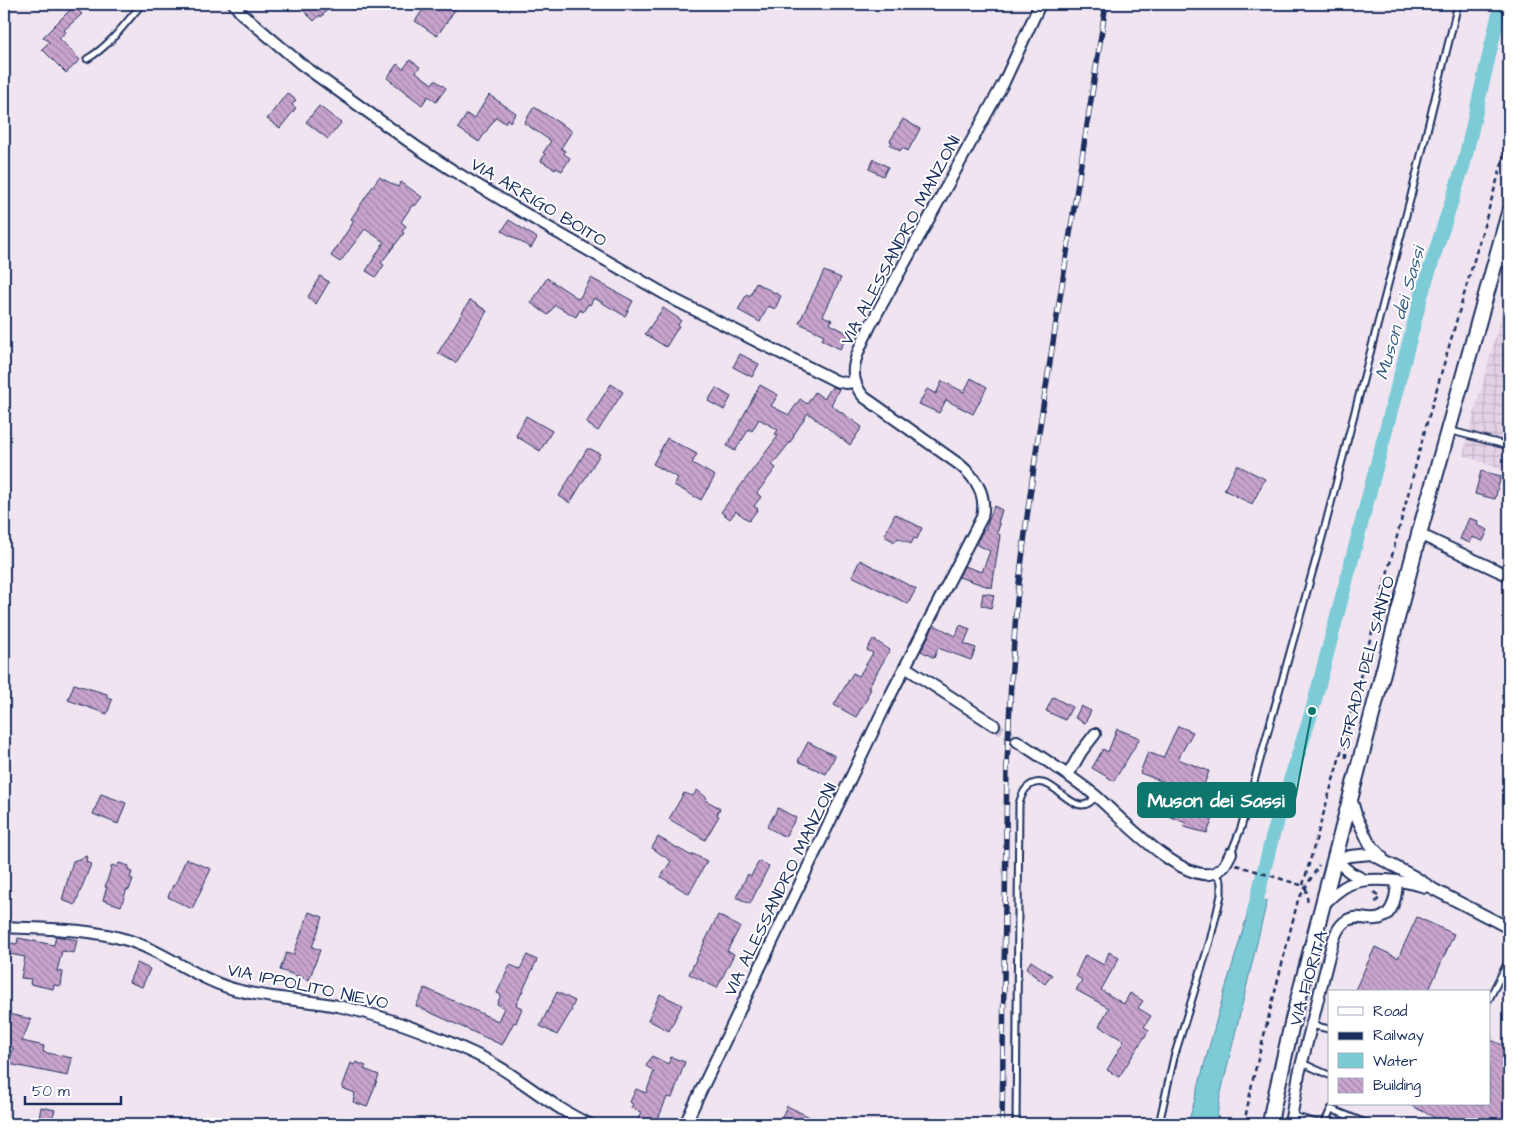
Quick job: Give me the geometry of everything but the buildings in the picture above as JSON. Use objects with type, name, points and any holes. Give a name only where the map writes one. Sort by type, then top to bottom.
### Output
[{"type":"main road","name":"STRADA DEL SANTO","points":[[1270,1124],[1272,1107],[1293,1019],[1419,534],[1448,429],[1502,263],[1509,213]]},
{"type":"street","name":"VIA ARRIGO BOITO","points":[[234,4],[241,13],[301,64],[418,148],[480,187],[674,300],[836,382],[854,382]]},
{"type":"street","name":"VIA ALESSANDRO MANZONI","points":[[685,1124],[905,667],[982,517],[984,508],[980,488],[968,472],[864,397],[854,382],[854,367],[870,326],[1004,82],[1040,4]]},
{"type":"street","points":[[1419,534],[1509,576]]},
{"type":"street","points":[[905,667],[994,725]]},
{"type":"street","points":[[1068,775],[1095,734]]},
{"type":"street","points":[[1017,741],[1096,796],[1166,858],[1194,871],[1210,874],[1216,873],[1227,862],[1231,853]]},
{"type":"street","points":[[1350,796],[1369,843],[1388,863]]},
{"type":"street","points":[[1335,860],[1371,854],[1509,928]]},
{"type":"street","points":[[1335,860],[1365,880]]},
{"type":"street","points":[[1324,904],[1349,884],[1365,880],[1414,883],[1435,890]]},
{"type":"street","name":"VIA FIORITA","points":[[1290,1119],[1301,1063],[1338,928],[1352,918],[1380,920],[1387,915],[1395,901],[1397,882]]},
{"type":"street","name":"VIA IPPOLITO NIEVO","points":[[4,926],[55,928],[101,933],[128,940],[219,984],[240,991],[315,1002],[371,1014],[447,1041],[476,1054],[563,1111],[589,1124]]},
{"type":"lane","points":[[87,59],[109,42],[142,4]]},
{"type":"lane","points":[[1231,853],[1241,828],[1323,534],[1458,4]]},
{"type":"lane","points":[[1448,429],[1509,446]]},
{"type":"lane","points":[[1016,1124],[1019,804],[1026,788],[1031,784],[1040,782],[1050,785],[1067,800],[1077,804],[1084,805],[1091,802],[1096,796]]},
{"type":"lane","points":[[1159,1124],[1174,1057],[1210,941],[1221,895],[1221,882],[1216,873]]},
{"type":"lane","points":[[1490,997],[1509,960]]},
{"type":"lane","points":[[1311,1025],[1328,1029]]},
{"type":"lane","points":[[1301,1063],[1328,1075]]},
{"type":"lane","points":[[1290,1119],[1322,1124],[1331,1109],[1357,1122],[1368,1124]]},
{"type":"path","points":[[1244,1124],[1253,1078],[1298,900],[1304,886],[1346,738],[1426,426],[1509,139]]},
{"type":"path","points":[[1346,738],[1346,763]]},
{"type":"path","points":[[1239,866],[1304,886]]},
{"type":"shaded area","points":[[1502,313],[1509,315],[1509,472],[1463,455]]},
{"type":"water","points":[[1253,896],[1267,901],[1220,1097],[1216,1124],[1188,1124],[1222,1000]]},
{"type":"waterway","name":"Muson dei Sassi","points":[[1253,915],[1272,838],[1312,711],[1422,293],[1464,163],[1501,4]]},
{"type":"tunnel","points":[[994,725],[1017,741]]},
{"type":"railway","points":[[1002,1124],[1007,764],[1017,600],[1038,438],[1106,4]]},
{"type":"place","name":"Muson dei Sassi","points":[[1312,711]]}]
